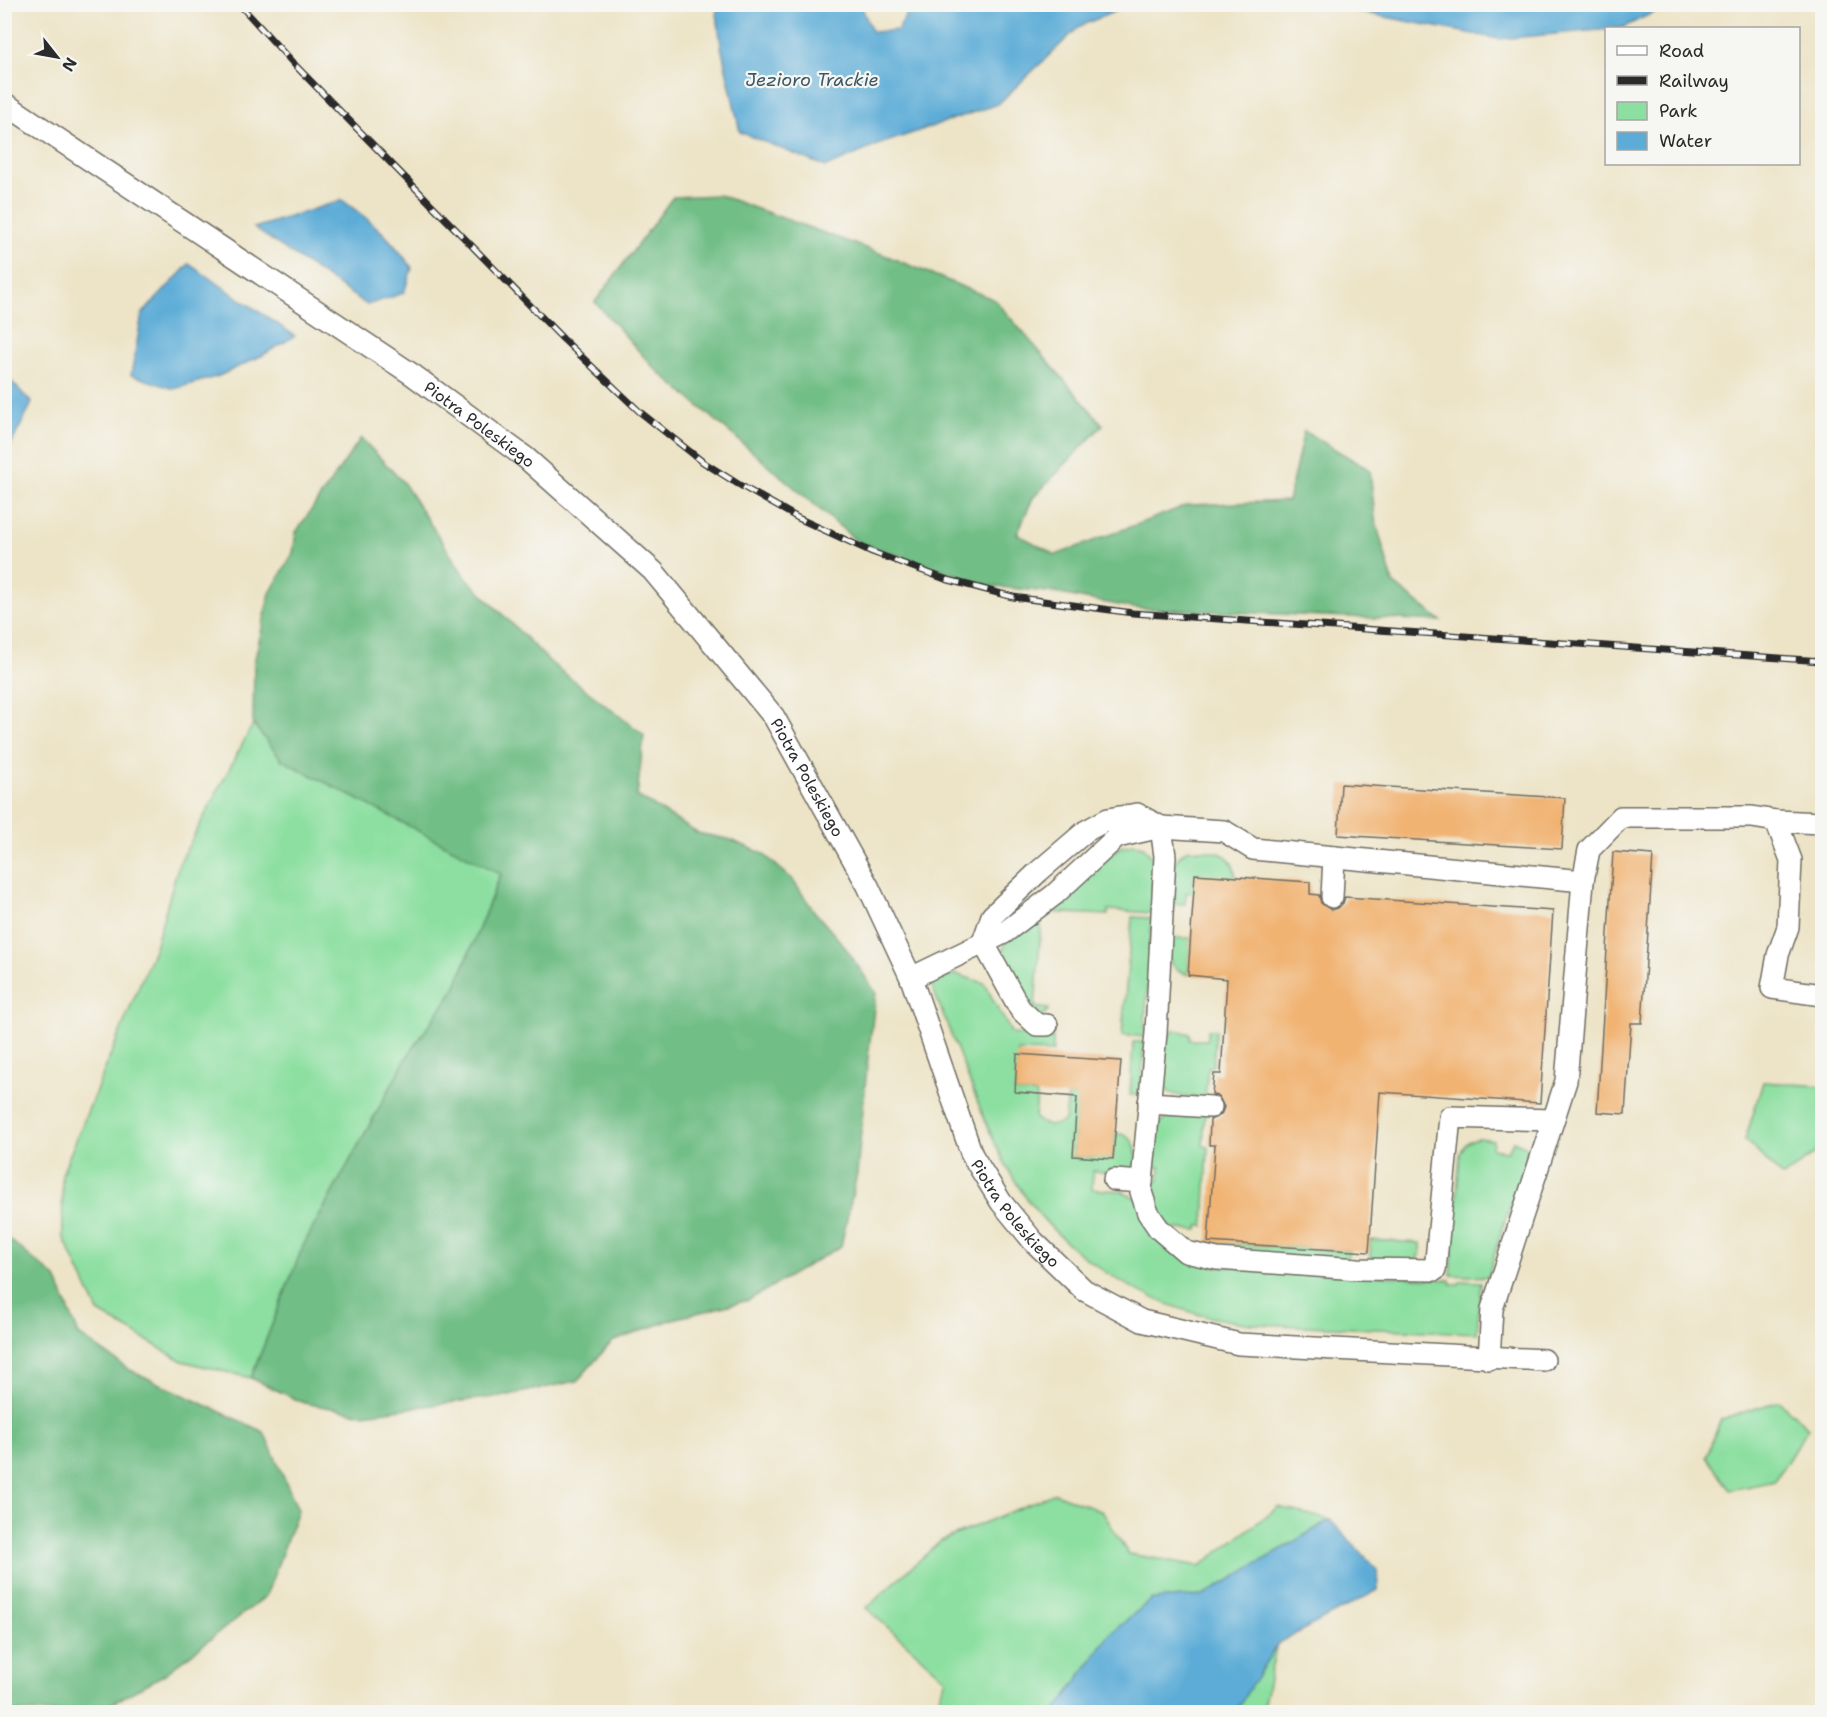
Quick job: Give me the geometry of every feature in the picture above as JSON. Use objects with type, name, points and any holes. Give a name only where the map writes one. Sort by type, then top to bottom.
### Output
[{"type":"street","name":"Piotra Poleskiego","points":[[4,103],[413,375],[526,458],[652,572],[774,717],[868,886],[911,978],[972,1155],[1001,1202],[1033,1240],[1084,1290],[1143,1321],[1239,1344],[1489,1359],[1544,1360]]},
{"type":"street","points":[[1489,1359],[1492,1309],[1566,1082],[1583,881],[1589,850],[1621,817],[1752,817],[1776,821],[1822,823]]},
{"type":"street","points":[[1776,821],[1791,860],[1788,927],[1778,956],[1772,988],[1822,995]]},
{"type":"street","points":[[911,978],[1004,933],[1054,895],[1118,837],[1161,827],[1224,831],[1253,849],[1583,881]]},
{"type":"street","points":[[1161,827],[1165,856],[1156,1034],[1141,1192],[1148,1213],[1159,1229],[1186,1252],[1217,1259],[1346,1268],[1435,1270],[1450,1117],[1553,1120]]},
{"type":"street","points":[[1332,897],[1334,857]]},
{"type":"street","points":[[983,942],[1020,1009],[1037,1024],[1047,1025]]},
{"type":"street","points":[[1149,1104],[1211,1107]]},
{"type":"street","points":[[1114,1180],[1142,1182]]},
{"type":"green space","points":[[719,195],[882,254],[995,300],[1103,425],[1033,498],[1017,534],[1056,555],[1188,505],[1288,501],[1304,431],[1370,470],[1375,519],[1393,583],[1441,621],[1134,608],[1049,592],[990,586],[858,542],[654,368],[595,302],[673,197]]},
{"type":"green space","points":[[361,438],[403,482],[465,577],[551,663],[644,735],[637,796],[697,833],[728,839],[762,853],[792,879],[814,911],[845,947],[876,993],[857,1174],[841,1246],[749,1300],[673,1319],[612,1342],[577,1381],[509,1395],[364,1414],[304,1403],[251,1378],[303,1246],[407,1057],[455,988],[501,874],[282,760],[253,724],[254,663],[270,593],[293,553],[296,532]]},
{"type":"green space","points":[[253,724],[283,760],[501,873],[455,988],[407,1057],[303,1246],[251,1378],[182,1361],[98,1312],[63,1236],[62,1174],[155,947],[179,864]]},
{"type":"green space","points":[[1134,844],[1143,846],[1154,860],[1151,913],[1108,910],[1108,915],[1042,912],[1035,1007],[1049,1009],[1043,1016],[1035,1011],[1002,956],[1006,940],[1120,847]]},
{"type":"green space","points":[[1189,849],[1220,853],[1226,856],[1234,868],[1236,877],[1186,893],[1185,904],[1169,903],[1170,879],[1174,866],[1177,859]]},
{"type":"green space","points":[[1132,917],[1152,918],[1144,1037],[1122,1035]]},
{"type":"green space","points":[[1169,938],[1191,938],[1188,975],[1172,965],[1168,952]]},
{"type":"green space","points":[[955,974],[984,983],[1012,1034],[1053,1038],[1053,1052],[1018,1051],[1015,1092],[1037,1094],[1035,1118],[1050,1125],[1065,1120],[1068,1096],[1083,1097],[1077,1105],[1073,1156],[1113,1158],[1115,1133],[1127,1136],[1134,1143],[1135,1165],[1115,1172],[1093,1171],[1092,1189],[1122,1191],[1137,1199],[1212,1266],[1450,1280],[1451,1284],[1459,1284],[1460,1281],[1481,1282],[1477,1333],[1252,1324],[1223,1320],[1169,1305],[1099,1268],[1059,1235],[1041,1216],[1025,1196],[1002,1158],[931,984]]},
{"type":"green space","points":[[1176,1030],[1190,1034],[1190,1040],[1207,1040],[1208,1030],[1216,1030],[1213,1066],[1208,1067],[1205,1098],[1177,1095],[1169,1092],[1165,1087],[1161,1060],[1166,1041]]},
{"type":"green space","points":[[1133,1042],[1144,1042],[1141,1095],[1130,1095]]},
{"type":"green space","points":[[1763,1082],[1822,1086],[1822,1148],[1783,1177],[1745,1140]]},
{"type":"green space","points":[[1205,1113],[1203,1146],[1208,1147],[1204,1226],[1198,1226],[1198,1230],[1170,1229],[1151,1204],[1153,1182],[1159,1181],[1160,1167],[1154,1167],[1158,1129],[1167,1118],[1176,1115]]},
{"type":"green space","points":[[1479,1138],[1493,1140],[1492,1149],[1508,1151],[1513,1141],[1527,1147],[1524,1176],[1504,1223],[1488,1277],[1451,1275],[1460,1154],[1467,1143]]},
{"type":"green space","points":[[4,1235],[56,1278],[79,1335],[130,1370],[264,1432],[298,1510],[266,1596],[165,1674],[97,1712],[5,1712]]},
{"type":"green space","points":[[1370,1240],[1421,1243],[1420,1252],[1413,1263],[1371,1260]]},
{"type":"green space","points":[[1208,1242],[1350,1251],[1342,1260],[1217,1252]]},
{"type":"green space","points":[[1779,1401],[1808,1428],[1775,1481],[1730,1490],[1706,1457],[1721,1419]]},
{"type":"green space","points":[[1055,1493],[1103,1512],[1128,1554],[1200,1566],[1278,1507],[1330,1520],[1203,1596],[1152,1599],[1110,1634],[1055,1712],[933,1712],[946,1679],[866,1608],[941,1541]]},
{"type":"green space","points":[[1277,1643],[1262,1712],[1235,1712]]},
{"type":"water","name":"Jezioro Trackie","points":[[716,5],[861,5],[872,32],[898,30],[911,5],[1130,5],[1080,26],[998,104],[883,143],[826,167],[740,132],[721,46]]},
{"type":"water","points":[[1323,5],[1669,5],[1624,27],[1605,27],[1605,30],[1499,39]]},
{"type":"water","points":[[342,200],[380,231],[412,268],[404,293],[367,305],[254,228]]},
{"type":"water","points":[[189,264],[295,336],[263,355],[219,376],[174,389],[131,375],[142,314]]},
{"type":"water","points":[[5,375],[32,403],[5,457]]},
{"type":"water","points":[[1330,1520],[1377,1569],[1378,1590],[1278,1643],[1235,1712],[1055,1712],[1110,1634],[1152,1599],[1203,1596]]},
{"type":"building","points":[[1341,784],[1565,798],[1562,849],[1338,835]]},
{"type":"building","points":[[1613,852],[1653,855],[1642,1023],[1631,1023],[1625,1114],[1597,1112]]},
{"type":"building","points":[[1195,874],[1310,882],[1310,894],[1319,895],[1321,903],[1331,910],[1338,908],[1345,897],[1553,911],[1540,1103],[1380,1092],[1369,1252],[1208,1242],[1215,1145],[1209,1145],[1210,1120],[1221,1115],[1224,1107],[1219,1097],[1212,1094],[1214,1074],[1221,1074],[1227,979],[1188,975]]},
{"type":"building","points":[[1017,1054],[1121,1061],[1113,1159],[1073,1156],[1077,1097],[1015,1092]]},
{"type":"railway","points":[[239,4],[292,62],[563,339],[640,412],[703,462],[738,484],[798,518],[872,552],[945,579],[1013,597],[1133,613],[1822,661]]}]
